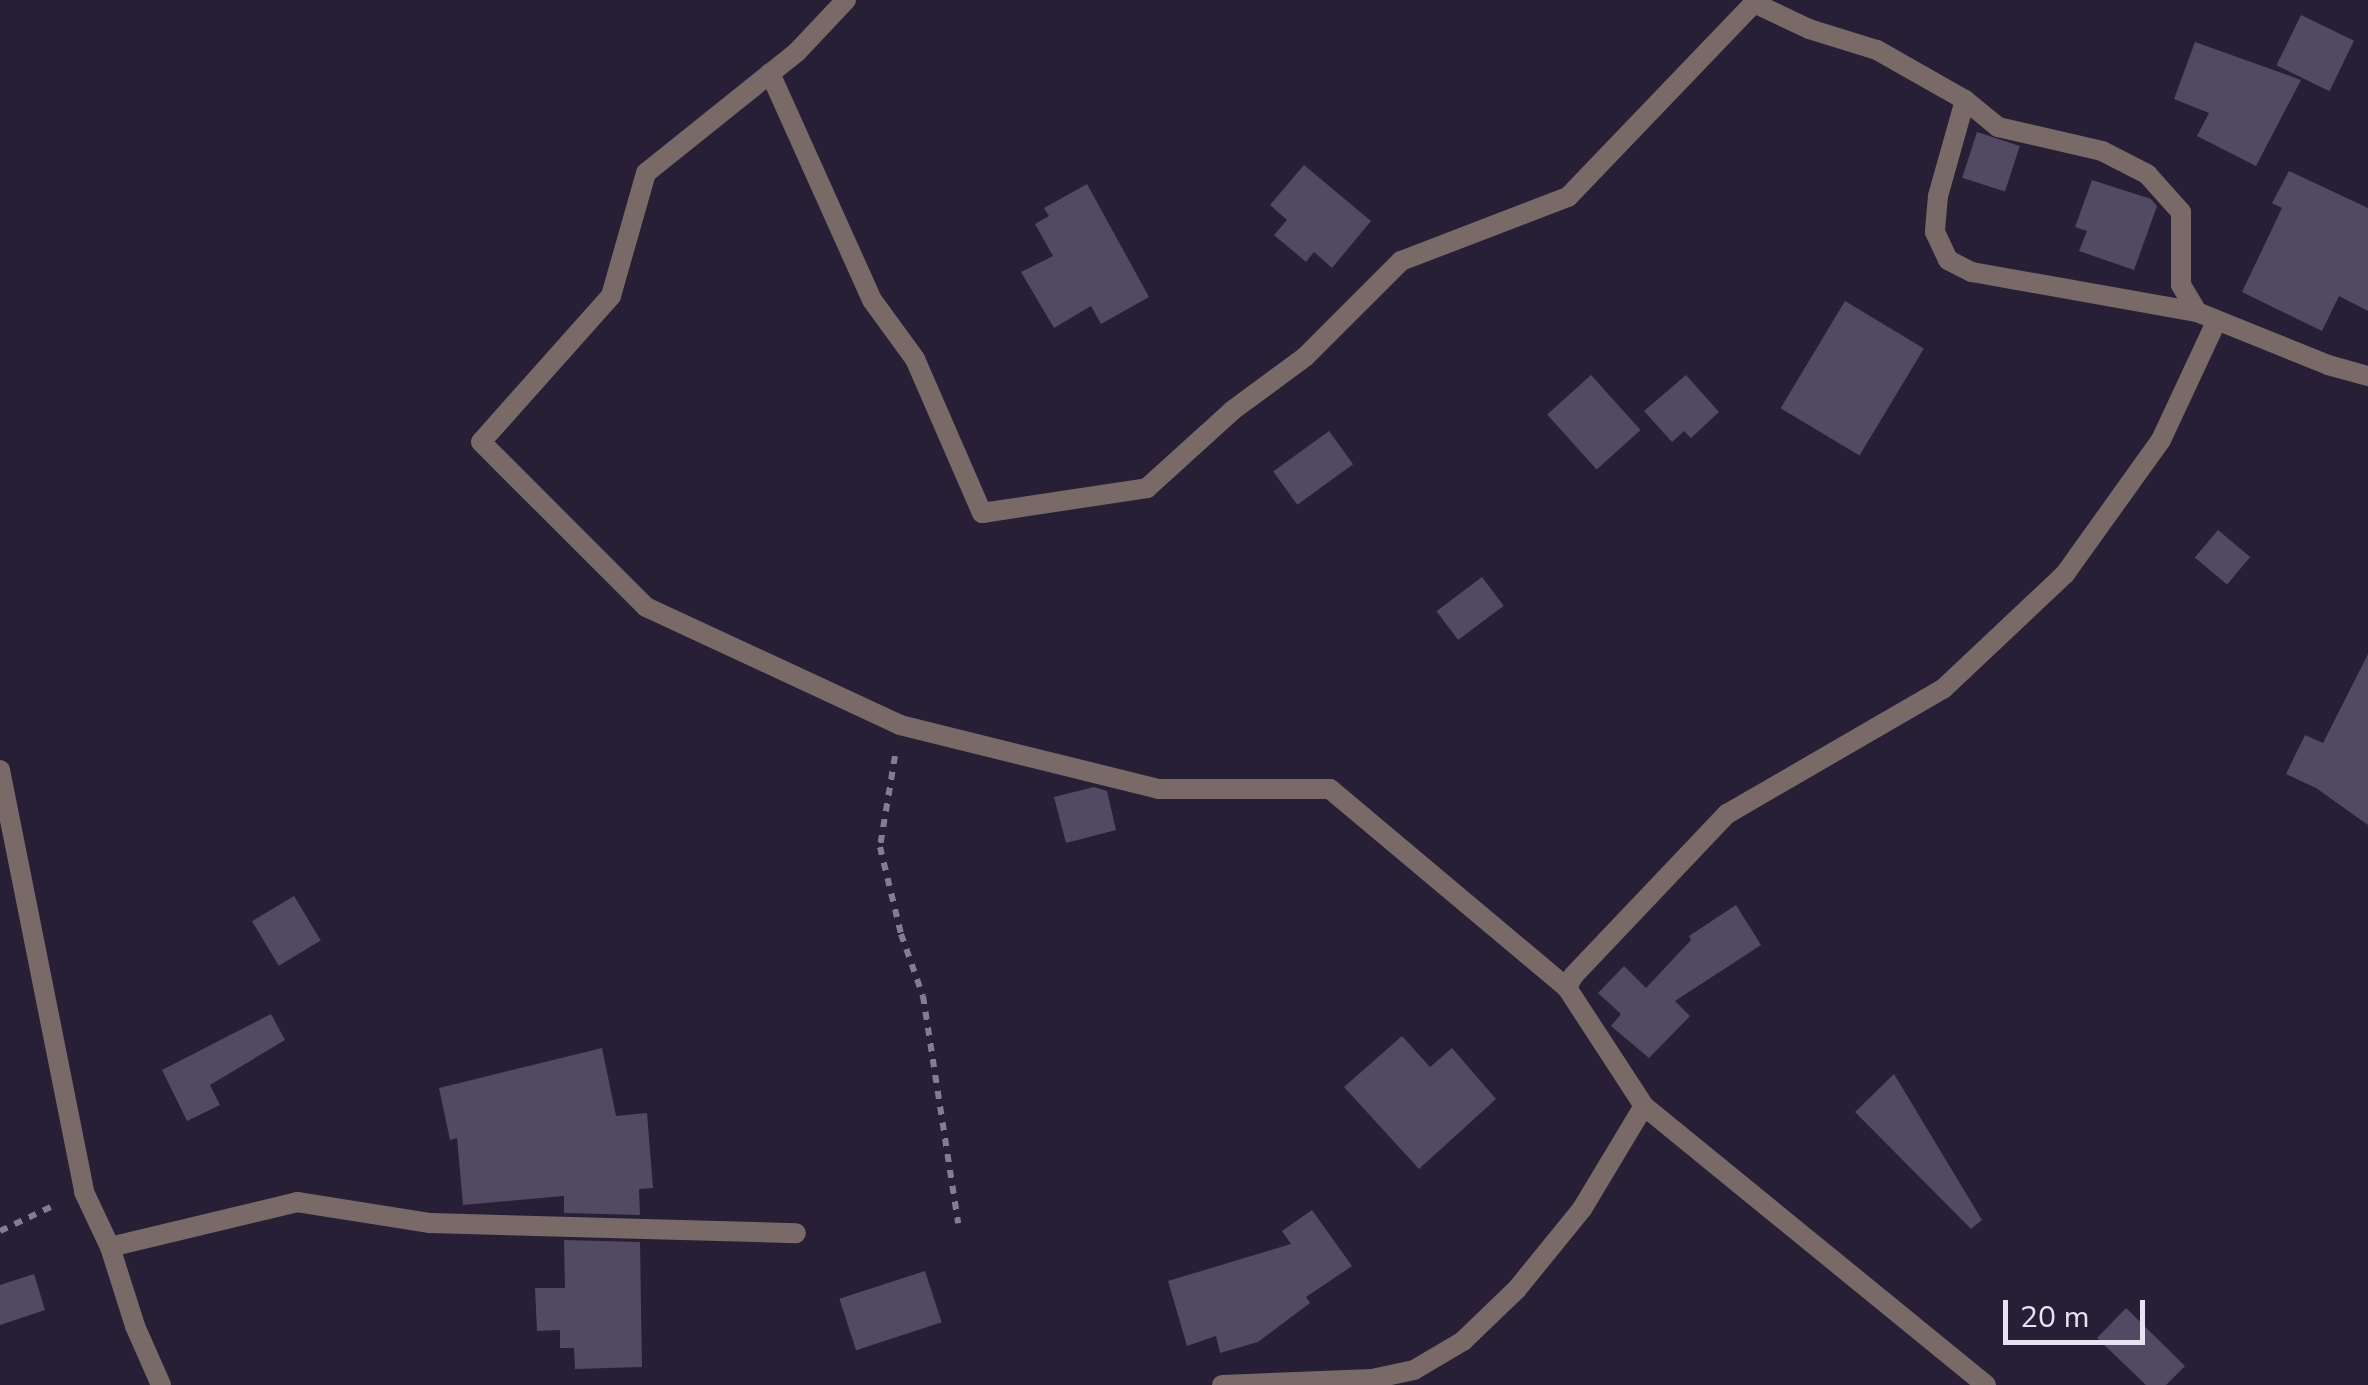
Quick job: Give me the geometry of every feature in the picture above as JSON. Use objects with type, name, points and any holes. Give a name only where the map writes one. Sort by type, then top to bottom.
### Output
[{"type":"street","points":[[846,0],[797,52],[646,172],[611,296],[481,442],[646,606],[900,725],[1158,789],[1330,789],[1568,988],[1644,1106],[1986,1385]]},
{"type":"street","points":[[770,73],[872,300],[916,358],[982,513],[1148,488],[1233,410],[1305,358],[1402,261],[1568,196],[1754,3],[1809,29],[1877,50],[1964,100],[1998,126],[2102,151],[2147,174],[2182,212],[2181,286],[2207,317]]},
{"type":"street","points":[[1964,100],[1938,196],[1935,232],[1948,260],[1972,272],[2207,317],[2328,365],[2368,376]]},
{"type":"street","points":[[1568,988],[1573,976],[1728,814],[1943,689],[2066,574],[2161,440],[2207,317]]},
{"type":"street","points":[[0,770],[84,1192],[110,1247],[134,1326],[161,1385]]},
{"type":"street","points":[[1222,1385],[1372,1380],[1414,1370],[1463,1342],[1517,1290],[1582,1209],[1644,1106]]},
{"type":"street","points":[[110,1247],[297,1202],[430,1223],[796,1233]]},
{"type":"path","points":[[900,725],[880,847],[923,996],[958,1223]]},
{"type":"path","points":[[0,1231],[84,1192]]},
{"type":"building","points":[[2301,15],[2354,41],[2329,91],[2276,65]]},
{"type":"building","points":[[2195,42],[2301,80],[2256,166],[2197,136],[2209,113],[2174,99]]},
{"type":"building","points":[[1977,132],[2020,146],[2005,192],[1962,178]]},
{"type":"building","points":[[1304,165],[1371,221],[1332,268],[1314,252],[1306,262],[1274,235],[1287,220],[1270,205]]},
{"type":"building","points":[[2289,171],[2368,208],[2368,311],[2339,296],[2322,331],[2242,292],[2282,208],[2272,203]]},
{"type":"building","points":[[2092,180],[2151,199],[2157,206],[2134,270],[2079,251],[2087,231],[2075,227]]},
{"type":"building","points":[[1087,184],[1149,297],[1101,324],[1091,306],[1054,328],[1021,272],[1053,256],[1035,224],[1049,216],[1044,208]]},
{"type":"building","points":[[1845,301],[1924,348],[1859,456],[1781,408]]},
{"type":"building","points":[[1591,375],[1641,430],[1597,469],[1547,414]]},
{"type":"building","points":[[1686,375],[1719,412],[1691,438],[1684,431],[1672,442],[1644,411]]},
{"type":"building","points":[[1329,431],[1353,464],[1297,505],[1273,472]]},
{"type":"building","points":[[2218,530],[2250,557],[2227,585],[2195,558]]},
{"type":"building","points":[[1482,577],[1504,606],[1458,640],[1436,611]]},
{"type":"building","points":[[2368,654],[2368,825],[2316,788],[2286,774],[2305,735],[2323,743]]},
{"type":"building","points":[[1094,787],[1107,791],[1116,830],[1066,843],[1054,797]]},
{"type":"building","points":[[294,896],[321,941],[279,966],[252,921]]},
{"type":"building","points":[[1736,905],[1761,945],[1675,1001],[1690,1016],[1649,1058],[1611,1026],[1621,1014],[1598,993],[1624,966],[1646,988],[1691,940],[1689,936]]},
{"type":"building","points":[[271,1014],[285,1040],[210,1085],[220,1105],[187,1121],[162,1070]]},
{"type":"building","points":[[1402,1036],[1430,1067],[1452,1048],[1496,1099],[1419,1169],[1344,1087]]},
{"type":"building","points":[[602,1048],[616,1116],[647,1113],[653,1188],[639,1189],[640,1215],[564,1213],[564,1196],[463,1205],[457,1138],[450,1140],[439,1088]]},
{"type":"building","points":[[1894,1074],[1982,1220],[1971,1229],[1855,1112]]},
{"type":"building","points":[[1312,1210],[1352,1266],[1306,1297],[1310,1303],[1258,1342],[1220,1353],[1216,1336],[1187,1346],[1168,1281],[1291,1244],[1282,1231]]},
{"type":"building","points":[[564,1240],[640,1242],[642,1367],[575,1369],[574,1348],[560,1348],[560,1330],[537,1331],[535,1288],[565,1288]]},
{"type":"building","points":[[925,1271],[942,1322],[856,1350],[839,1299]]},
{"type":"building","points":[[34,1274],[45,1310],[0,1325],[0,1285]]},
{"type":"building","points":[[2126,1308],[2185,1366],[2166,1385],[2146,1385],[2097,1338]]}]
